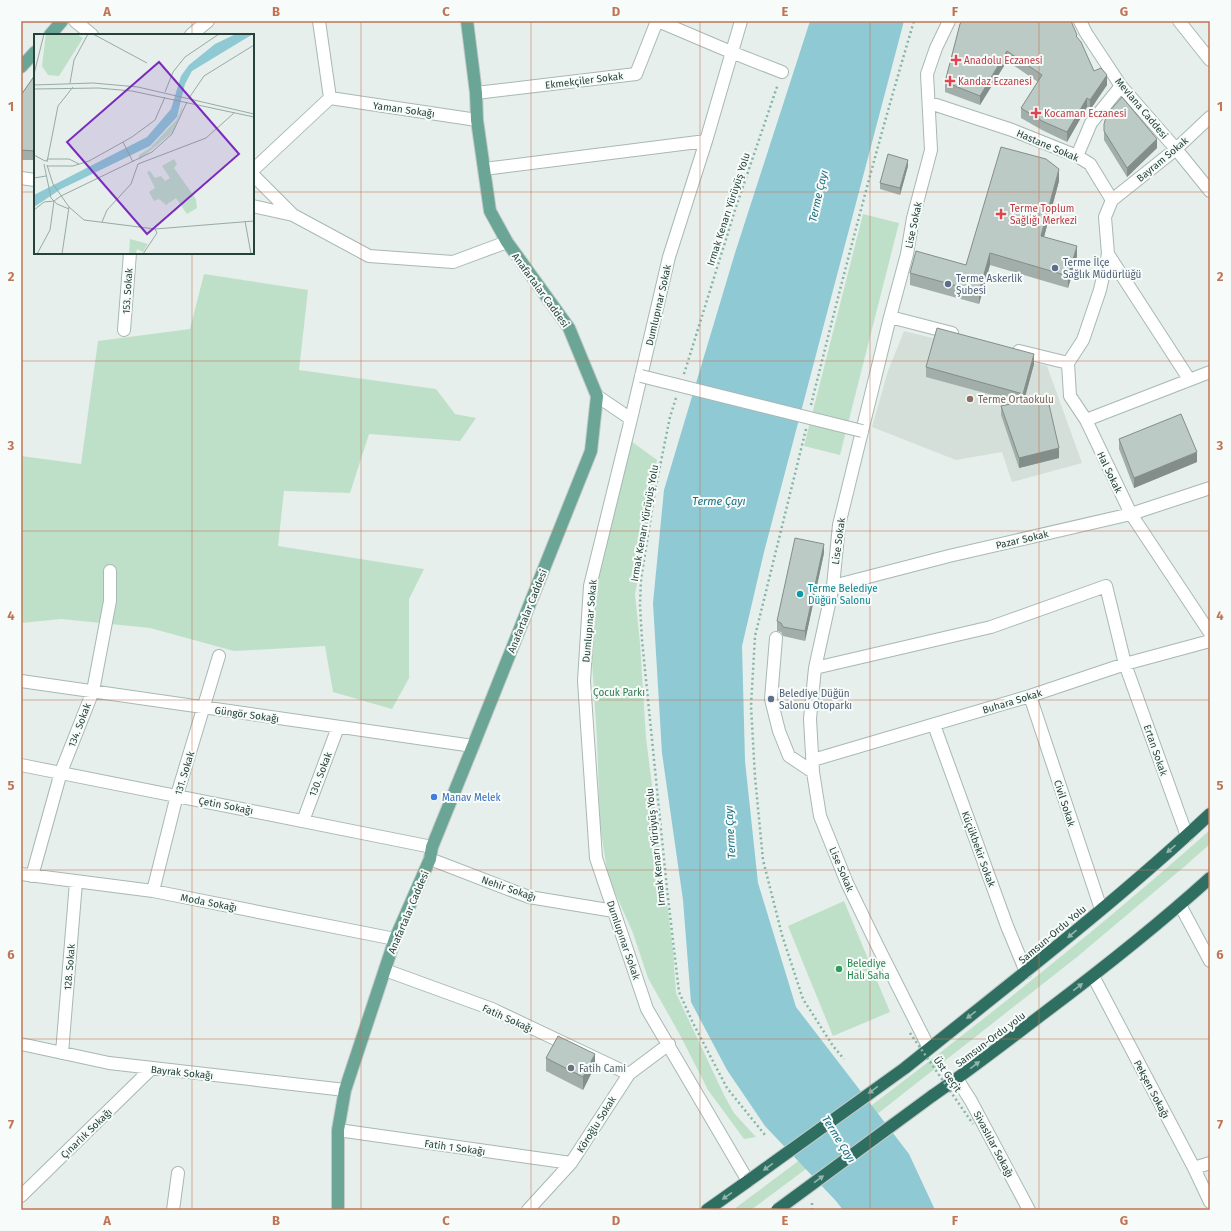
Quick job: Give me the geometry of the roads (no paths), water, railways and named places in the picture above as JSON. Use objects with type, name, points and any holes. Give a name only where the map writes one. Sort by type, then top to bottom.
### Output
[{"type":"highway","name":"Samsun-Ordu Yolu","points":[[748,1181],[905,1068],[1026,972],[1187,836],[1210,814]]},
{"type":"highway","name":"Samsun-Ordu yolu","points":[[777,1210],[957,1079],[1093,976],[1180,905],[1210,878]]},
{"type":"highway","points":[[707,1210],[748,1181]]},
{"type":"main road","points":[[51,34],[62,21]]},
{"type":"main road","name":"Anafartalar Caddesi","points":[[338,1210],[338,1130],[345,1090],[395,939],[430,859],[432,847],[591,451],[597,396],[569,328],[507,242],[490,211],[477,120],[476,94],[467,21]]},
{"type":"main road","points":[[21,67],[34,53]]},
{"type":"street","points":[[75,21],[91,34]]},
{"type":"street","points":[[192,34],[208,21]]},
{"type":"street","points":[[254,169],[330,98],[319,21]]},
{"type":"street","points":[[657,21],[782,72]]},
{"type":"street","name":"Ekmekçiler Sokak","points":[[476,94],[636,74],[657,21]]},
{"type":"street","name":"Dumlupınar Sokak","points":[[741,21],[706,141],[669,257],[590,586],[584,681],[596,858],[647,1009],[669,1044],[748,1181]]},
{"type":"street","name":"Lise Sokak","points":[[929,1048],[838,863],[820,816],[813,766],[810,719],[815,668],[833,586],[839,525],[907,254],[913,218],[931,150],[930,103],[927,74],[936,48],[949,21]]},
{"type":"street","name":"Mevlana Caddesi","points":[[1080,21],[1086,33],[1121,86],[1176,149],[1210,191]]},
{"type":"street","points":[[1179,21],[1210,60]]},
{"type":"street","points":[[1077,156],[1091,123],[1121,86]]},
{"type":"street","name":"Yaman Sokağı","points":[[330,98],[477,120]]},
{"type":"street","name":"Hastane Sokak","points":[[930,103],[1012,130],[1077,156],[1090,164],[1112,200]]},
{"type":"street","name":"Bayram Sokak","points":[[1112,200],[1176,149],[1210,117]]},
{"type":"street","points":[[484,169],[706,141]]},
{"type":"street","points":[[254,176],[293,215]]},
{"type":"street","points":[[21,178],[34,180]]},
{"type":"street","points":[[1006,347],[1068,363],[1083,340],[1100,290],[1108,254],[1105,217],[1112,200]]},
{"type":"street","points":[[254,206],[293,215],[369,256],[453,262],[507,242]]},
{"type":"street","name":"153. Sokak","points":[[124,330],[130,254]]},
{"type":"street","points":[[1108,254],[1189,379]]},
{"type":"street","points":[[890,317],[960,335]]},
{"type":"street","name":"Hal Sokak","points":[[1068,363],[1070,396],[1086,420],[1131,514],[1210,633]]},
{"type":"street","points":[[1086,420],[1210,372]]},
{"type":"street","points":[[641,376],[862,432]]},
{"type":"street","points":[[597,396],[631,420]]},
{"type":"street","name":"Pazar Sokak","points":[[833,586],[949,556],[1131,514],[1210,488]]},
{"type":"street","name":"134. Sokak","points":[[26,875],[61,772],[93,691],[110,601],[110,571]]},
{"type":"street","name":"Ertan Sokak","points":[[815,668],[991,626],[1106,586],[1125,664],[1187,836]]},
{"type":"street","points":[[776,638],[771,699],[779,731],[789,756],[813,766]]},
{"type":"street","name":"Buhara Sokak","points":[[813,766],[934,725],[1030,696],[1125,664],[1210,641]]},
{"type":"street","name":"131. Sokak","points":[[153,891],[177,795],[219,656]]},
{"type":"street","name":"Güngör Sokağı","points":[[21,681],[473,746]]},
{"type":"street","name":"Civil Sokak","points":[[1030,696],[1101,909]]},
{"type":"street","name":"Küçükbekir Sokak","points":[[934,725],[1007,926],[1026,972]]},
{"type":"street","name":"130. Sokak","points":[[303,821],[338,727]]},
{"type":"street","name":"Çetin Sokağı","points":[[21,765],[432,847]]},
{"type":"street","name":"Nehir Sokağı","points":[[430,859],[529,897],[614,911]]},
{"type":"street","name":"Moda Sokağı","points":[[26,875],[153,891],[395,939]]},
{"type":"street","name":"128. Sokak","points":[[62,1053],[76,882]]},
{"type":"street","points":[[1180,905],[1210,961]]},
{"type":"street","name":"Fatih Sokağı","points":[[385,970],[492,1010],[629,1074]]},
{"type":"street","name":"Pekşen Sokağı","points":[[1093,976],[1194,1168],[1210,1202]]},
{"type":"street","name":"Bayrak Sokağı","points":[[21,1044],[109,1063],[151,1069],[345,1090]]},
{"type":"street","name":"Köroğlu Sokak","points":[[528,1210],[571,1163],[629,1074],[669,1044]]},
{"type":"street","name":"Çınarlık Sokağı","points":[[21,1196],[151,1069]]},
{"type":"street","name":"Sivaslılar Sokağı","points":[[957,1079],[971,1101],[1029,1210]]},
{"type":"street","name":"Fatih 1 Sokağı","points":[[338,1130],[571,1163]]},
{"type":"street","points":[[1194,1168],[1210,1163]]},
{"type":"street","points":[[174,1210],[178,1173]]},
{"type":"water","name":"Terme Çayı","points":[[810,21],[904,21],[764,552],[742,646],[745,761],[758,883],[796,1007],[909,1154],[935,1210],[843,1210],[765,1126],[727,1070],[691,1002],[683,900],[662,753],[653,603],[664,490],[735,253]]},
{"type":"place","name":"Anadolu Eczanesi","points":[[956,60]]},
{"type":"place","name":"Kandaz Eczanesi","points":[[950,81]]},
{"type":"place","name":"Kocaman Eczanesi","points":[[1036,113]]},
{"type":"place","name":"Terme Toplum Sağlığı Merkezi","points":[[1001,214]]},
{"type":"place","name":"Terme İlçe Sağlık Müdürlüğü","points":[[1055,268]]},
{"type":"place","name":"Terme Askerlik Şubesi","points":[[948,284]]},
{"type":"place","name":"Terme Ortaokulu","points":[[970,399]]},
{"type":"place","name":"Terme Belediye Düğün Salonu","points":[[800,594]]},
{"type":"place","name":"Belediye Düğün Salonu Otoparkı","points":[[771,699]]},
{"type":"place","name":"Manav Melek","points":[[434,797]]},
{"type":"place","name":"Belediye Halı Saha","points":[[839,969]]},
{"type":"place","name":"Fatih Cami","points":[[571,1068]]},
{"type":"park label","name":"Çocuk Parkı","points":[[619,692]]}]
